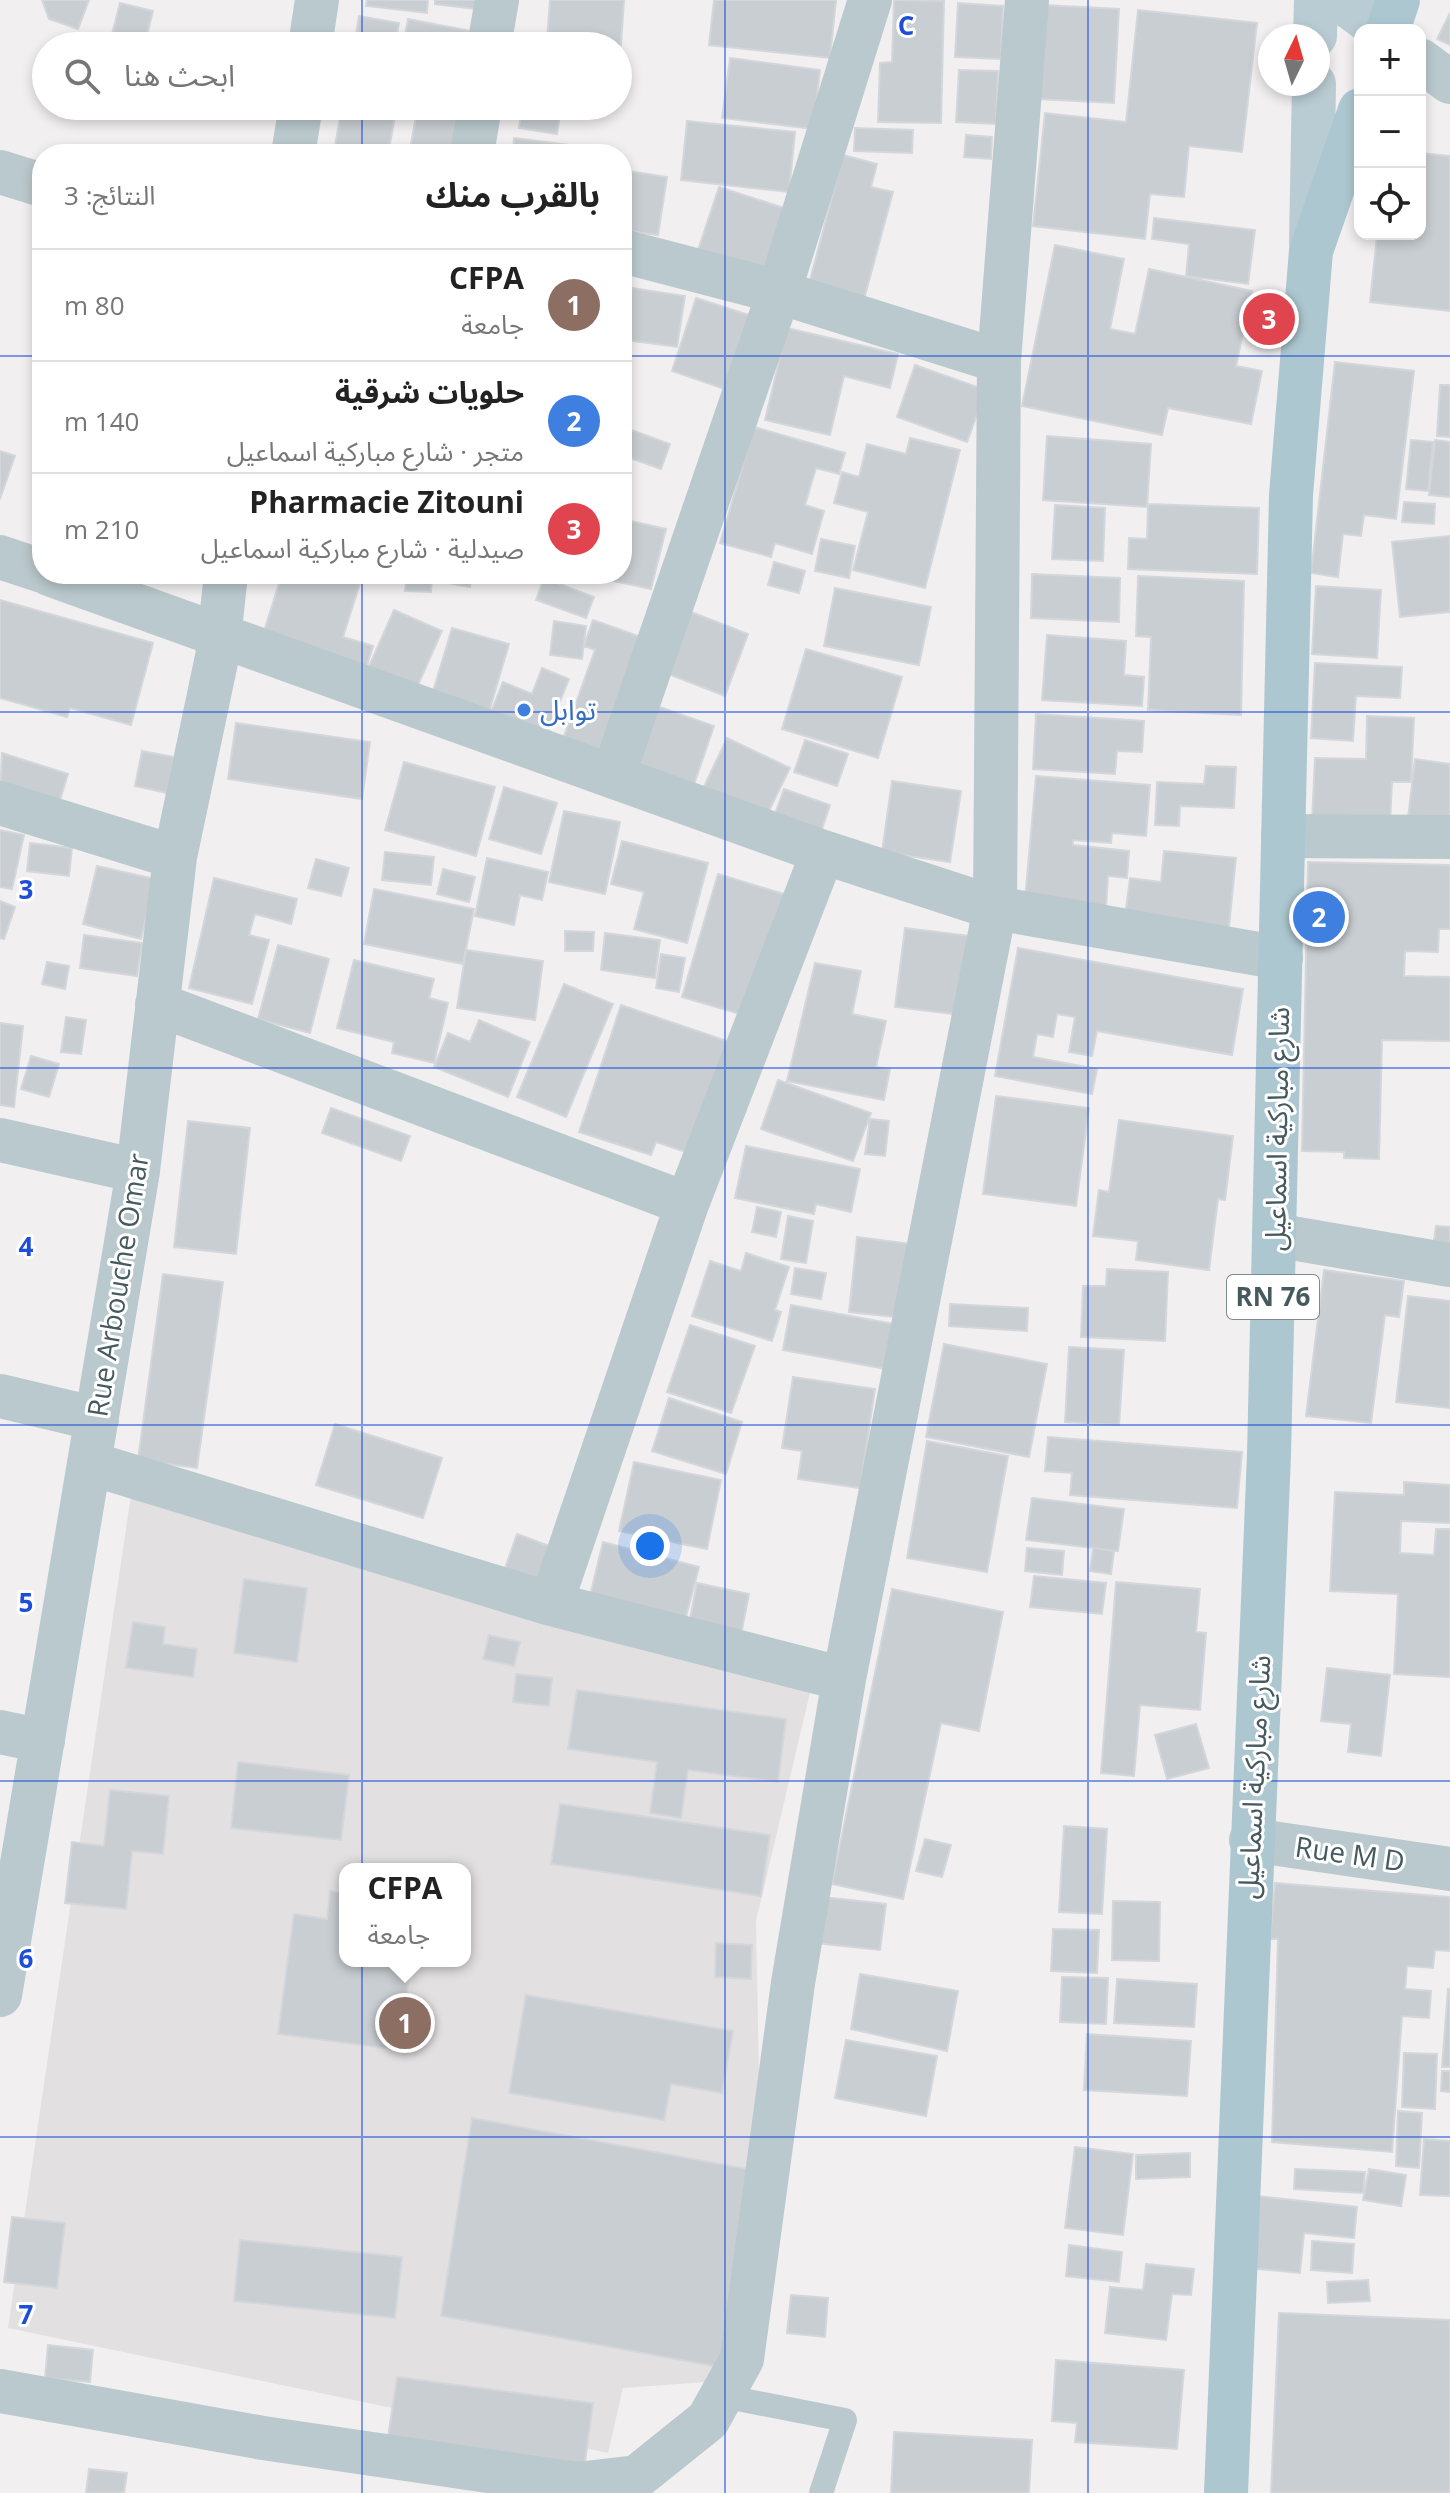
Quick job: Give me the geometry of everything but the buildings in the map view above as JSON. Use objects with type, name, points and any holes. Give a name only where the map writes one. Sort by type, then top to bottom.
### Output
[{"type":"main road","points":[[1315,24],[1316,0]]},
{"type":"main road","points":[[1340,0],[1373,24]]},
{"type":"main road","points":[[1390,24],[1398,0]]},
{"type":"main road","points":[[1311,251],[1314,96]]},
{"type":"main road","name":"شارع مباركية اسماعيل","points":[[1226,2493],[1269,1455],[1291,495],[1311,251],[1354,127]]},
{"type":"street","points":[[312,32],[317,0]]},
{"type":"street","points":[[491,32],[497,0]]},
{"type":"street","points":[[613,776],[779,292],[870,0]]},
{"type":"street","points":[[0,2391],[263,2438],[577,2484],[637,2477],[708,2420],[742,2359],[793,1983],[844,1679],[995,908],[999,361],[1027,0]]},
{"type":"street","points":[[1426,64],[1450,82]]},
{"type":"street","points":[[299,144],[300,120]]},
{"type":"street","points":[[474,144],[478,120]]},
{"type":"street","points":[[0,172],[32,182]]},
{"type":"street","points":[[632,254],[779,292],[999,361]]},
{"type":"street","points":[[0,557],[32,568]]},
{"type":"street","points":[[78,584],[823,852],[995,908],[1281,958]]},
{"type":"street","name":"Rue Arbouche Omar","points":[[1,1984],[138,1171],[175,857],[219,633],[225,584]]},
{"type":"street","points":[[0,803],[175,857]]},
{"type":"street","points":[[1283,836],[1450,837]]},
{"type":"street","points":[[551,1604],[687,1204],[823,852]]},
{"type":"street","points":[[157,1004],[687,1204]]},
{"type":"street","points":[[0,1140],[138,1171]]},
{"type":"street","points":[[1274,1235],[1450,1265]]},
{"type":"street","points":[[0,1396],[97,1419]]},
{"type":"street","points":[[89,1463],[551,1604],[844,1679]]},
{"type":"street","points":[[0,1732],[43,1741]]},
{"type":"street","name":"Rue M D","points":[[1251,1840],[1450,1869]]},
{"type":"lane","points":[[722,2396],[845,2420],[821,2493]]},
{"type":"shaded area","points":[[132,1488],[813,1680],[756,1921],[760,2126],[719,2381],[623,2388],[608,2453],[8,2328]]},
{"type":"place","name":"Pharmacie Zitouni","points":[[1269,319]]},
{"type":"place","name":"توابل","points":[[524,710]]},
{"type":"place","name":"حلويات شرقية","points":[[1319,917]]},
{"type":"place","name":"CFPA","points":[[405,2023]]}]
